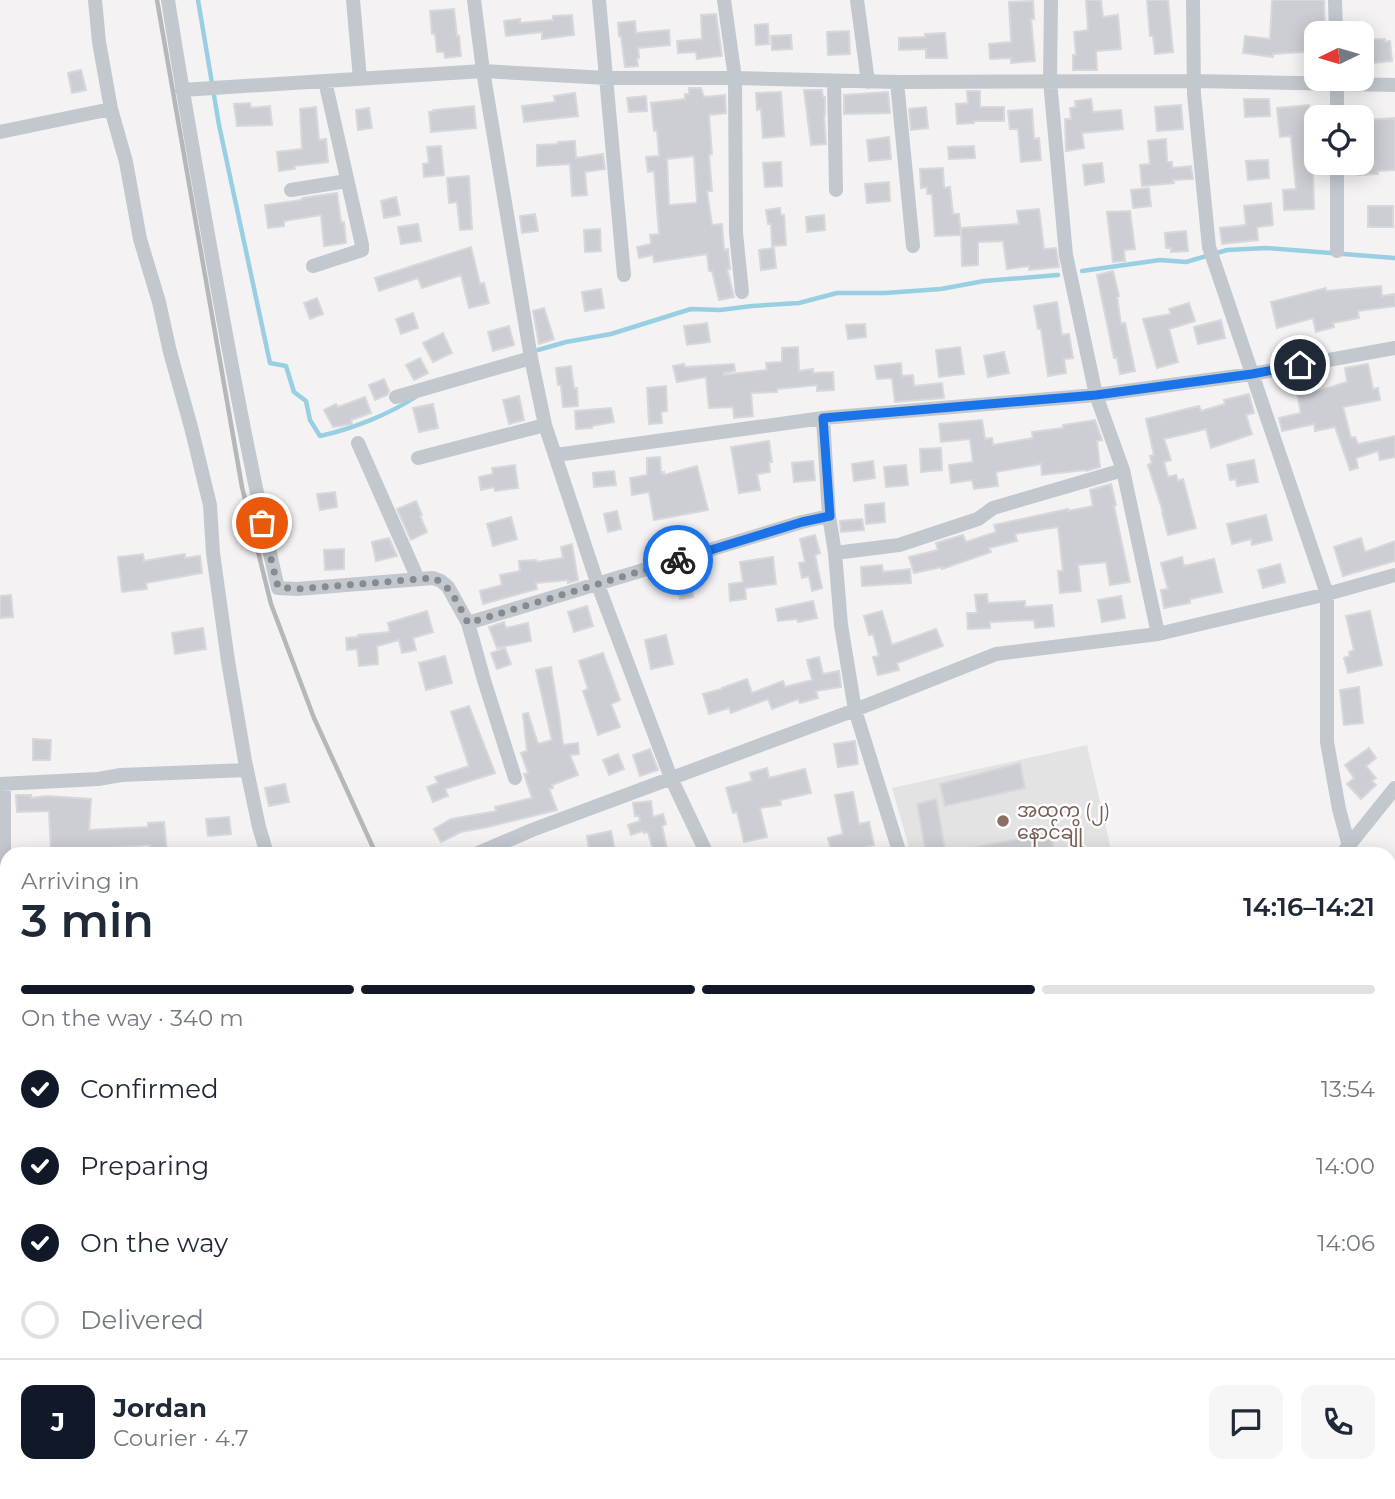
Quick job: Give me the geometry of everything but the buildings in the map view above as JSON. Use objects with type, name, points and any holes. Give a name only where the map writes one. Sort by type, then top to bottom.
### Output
[{"type":"street","points":[[95,0],[99,42],[111,109],[126,162],[140,239],[159,302],[210,505],[213,553],[224,634],[247,770],[265,847]]},
{"type":"street","points":[[168,0],[257,501],[278,587],[297,589],[433,578],[441,581],[448,587],[468,623],[514,778]]},
{"type":"street","points":[[353,0],[360,79]]},
{"type":"street","points":[[474,0],[483,71],[531,358],[545,425],[598,585],[671,778],[704,847]]},
{"type":"street","points":[[599,0],[624,275]]},
{"type":"street","points":[[724,0],[734,78],[736,233],[742,292]]},
{"type":"street","points":[[857,0],[868,82]]},
{"type":"street","points":[[1051,0],[1050,81],[1066,255],[1096,395],[1123,470],[1158,634]]},
{"type":"street","points":[[1193,0],[1194,81],[1209,247],[1328,594],[1327,742],[1345,847]]},
{"type":"street","points":[[1335,0],[1336,21]]},
{"type":"street","points":[[182,90],[483,71],[607,78],[868,82],[1304,81]]},
{"type":"street","points":[[313,266],[362,250],[325,81]]},
{"type":"street","points":[[834,81],[836,190]]},
{"type":"street","points":[[897,82],[913,246]]},
{"type":"street","points":[[1374,84],[1395,85]]},
{"type":"street","points":[[0,132],[111,109]]},
{"type":"street","points":[[1337,175],[1337,251]]},
{"type":"street","points":[[291,190],[347,181]]},
{"type":"street","points":[[556,455],[823,418],[1096,395],[1252,374],[1395,348]]},
{"type":"street","points":[[396,397],[531,358]]},
{"type":"street","points":[[823,418],[841,625],[855,710],[898,847]]},
{"type":"street","points":[[418,458],[545,425]]},
{"type":"street","points":[[358,443],[418,579]]},
{"type":"street","points":[[835,553],[899,545],[978,519],[993,508],[1123,470]]},
{"type":"street","points":[[468,623],[802,522],[830,516]]},
{"type":"street","points":[[492,847],[855,710],[996,653],[1158,634],[1328,594],[1395,575]]},
{"type":"street","points":[[4,847],[2,784],[98,779],[121,775],[247,770]]},
{"type":"street","points":[[1348,847],[1395,788]]},
{"type":"shaded area","name":"အထက (၂) နောင်ချို","points":[[1087,745],[1110,847],[909,847],[892,788]]},
{"type":"waterway","points":[[198,0],[219,125],[270,363],[286,366],[294,392],[306,401],[310,420],[320,436],[370,420],[417,396]]},
{"type":"waterway","points":[[1082,271],[1160,260],[1186,262],[1227,250],[1266,248],[1395,258]]},
{"type":"waterway","points":[[538,350],[611,334],[691,309],[720,310],[799,303],[837,293],[941,289],[984,281],[1058,275]]},
{"type":"railway","points":[[157,0],[242,487],[271,604],[314,718],[373,847]]},
{"type":"way so far","points":[[262,523],[278,587],[297,589],[433,578],[448,587],[468,623],[678,560]]},
{"type":"place","name":"အထက (၂) နောင်ချို","points":[[1003,821]]},
{"type":"route","points":[[678,560],[830,516],[823,418],[1096,395],[1300,365]]}]
